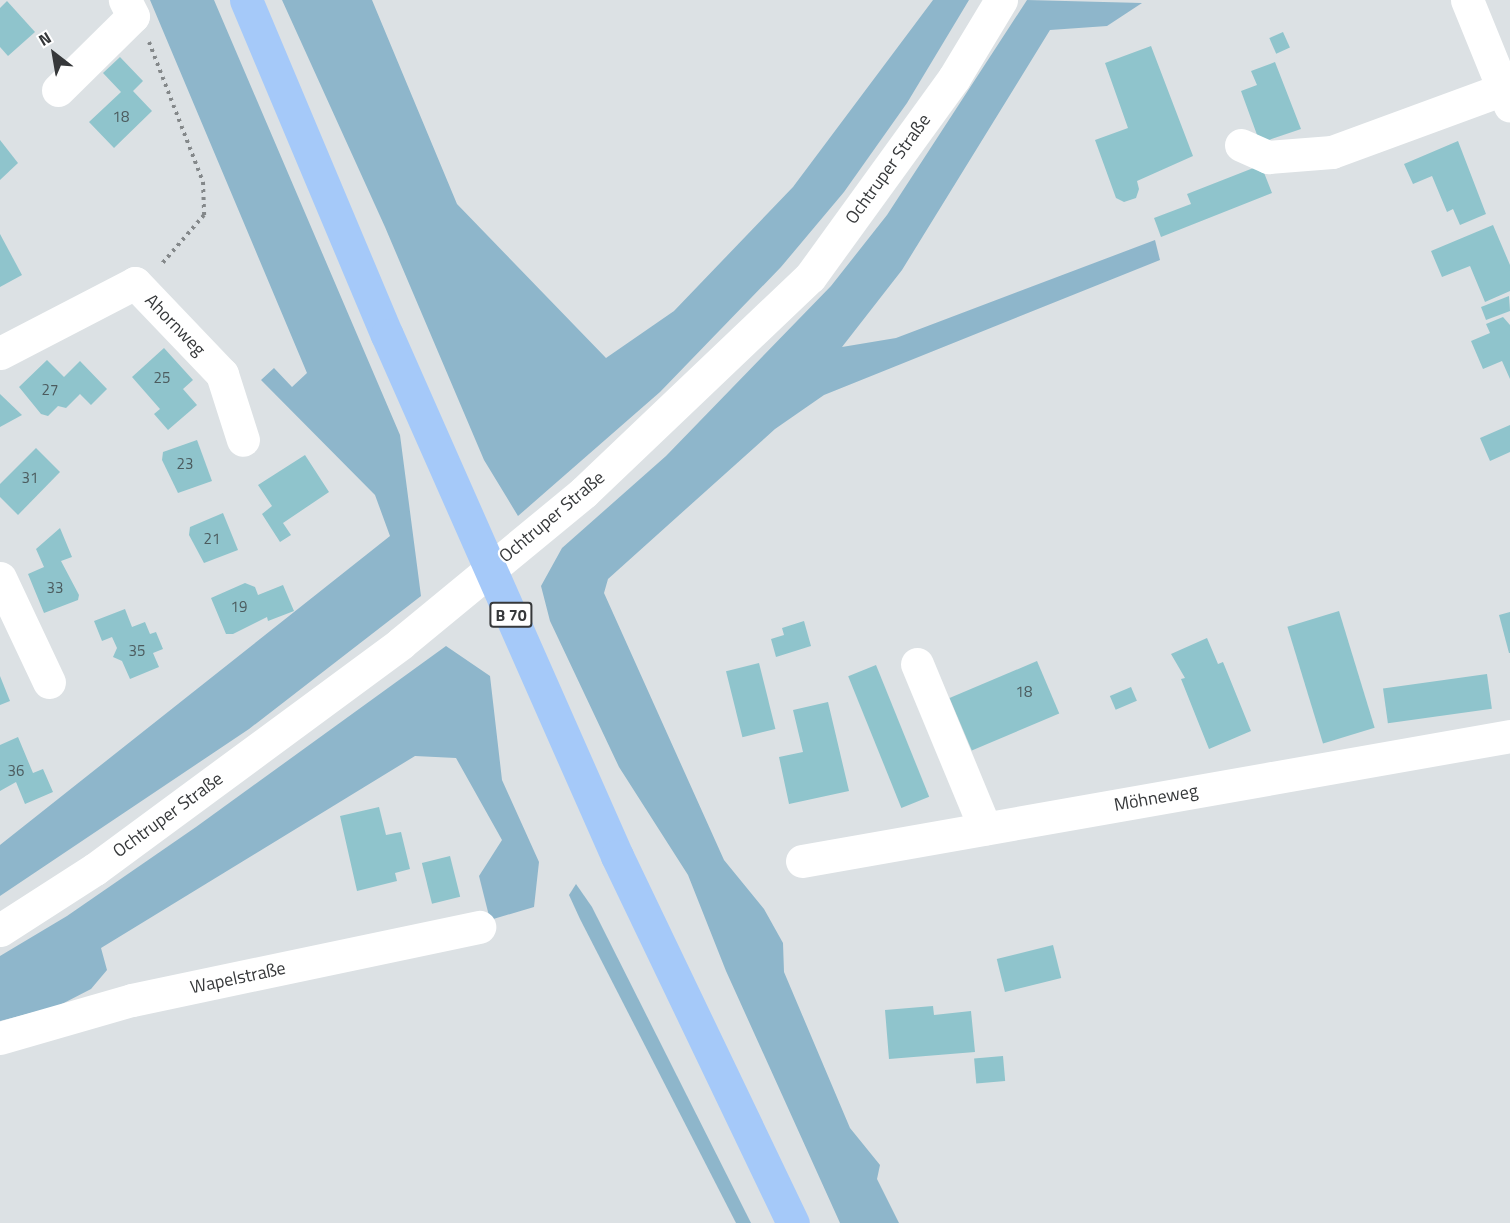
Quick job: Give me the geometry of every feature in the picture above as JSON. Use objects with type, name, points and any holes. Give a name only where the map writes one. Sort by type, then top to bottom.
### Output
[{"type":"highway","name":"B 70","points":[[246,0],[387,335],[617,856],[793,1223]]},
{"type":"street","name":"Ochtruper Straße","points":[[0,930],[95,868],[401,643],[584,492],[810,277],[954,78],[1001,0]]},
{"type":"street","points":[[1241,145],[1268,157],[1332,152],[1507,97],[1467,0]]},
{"type":"street","points":[[58,90],[129,8]]},
{"type":"street","name":"Ahornweg","points":[[0,353],[135,283],[222,374],[243,440]]},
{"type":"street","points":[[0,578],[49,682]]},
{"type":"street","points":[[917,664],[984,828]]},
{"type":"street","name":"Möhneweg","points":[[802,861],[1510,735]]},
{"type":"street","name":"Wapelstraße","points":[[0,1038],[132,1000],[479,927]]},
{"type":"path","points":[[129,8],[152,47],[203,182],[204,215],[161,265],[135,283]]},
{"type":"shaded area","points":[[150,0],[214,0],[400,435],[421,596],[249,729],[0,896],[0,845],[390,536],[375,495],[261,380],[274,368],[292,387],[307,373]]},
{"type":"shaded area","points":[[282,0],[372,0],[457,204],[606,358],[674,311],[793,187],[933,0],[969,0],[907,103],[844,192],[781,267],[660,392],[518,516],[484,460],[385,227]]},
{"type":"shaded area","points":[[1027,0],[1142,3],[1107,26],[1050,30],[902,270],[842,347],[896,338],[1155,240],[1160,260],[824,395],[775,429],[608,579],[604,593],[724,860],[764,909],[783,943],[784,972],[850,1128],[880,1165],[877,1179],[899,1223],[840,1223],[726,971],[688,875],[619,767],[550,621],[541,586],[562,548],[666,456],[831,286],[887,215]]},
{"type":"shaded area","points":[[446,646],[490,676],[502,780],[539,862],[534,907],[490,920],[479,876],[502,840],[456,758],[415,756],[101,948],[107,970],[91,989],[58,1006],[0,1021],[0,956],[67,916],[196,827]]},
{"type":"shaded area","points":[[576,884],[592,907],[751,1223],[736,1223],[580,919],[569,895]]},
{"type":"building","points":[[7,1],[35,32],[8,56],[0,47],[0,8]]},
{"type":"building","points":[[1283,32],[1290,48],[1276,54],[1269,38]]},
{"type":"building","points":[[1151,46],[1193,156],[1137,181],[1139,189],[1136,198],[1124,202],[1116,198],[1095,140],[1128,128],[1105,63]]},
{"type":"building","points":[[120,57],[143,81],[133,91],[152,111],[114,148],[89,122],[121,92],[103,73]]},
{"type":"building","points":[[1275,62],[1301,129],[1260,143],[1241,91],[1257,85],[1251,71]]},
{"type":"building","points":[[0,140],[18,163],[0,180]]},
{"type":"building","points":[[1458,141],[1486,214],[1460,225],[1453,209],[1447,212],[1432,176],[1413,184],[1404,164]]},
{"type":"building","points":[[1261,165],[1272,193],[1161,237],[1154,218],[1191,204],[1187,194]]},
{"type":"building","points":[[1493,225],[1510,265],[1510,291],[1485,302],[1470,266],[1442,277],[1431,251]]},
{"type":"building","points":[[0,234],[22,275],[0,287]]},
{"type":"building","points":[[1509,296],[1510,311],[1486,320],[1481,307]]},
{"type":"building","points":[[1503,317],[1510,325],[1510,379],[1502,361],[1483,369],[1471,341],[1490,333],[1486,324]]},
{"type":"building","points":[[164,348],[193,380],[183,389],[197,405],[168,430],[154,414],[160,409],[132,377]]},
{"type":"building","points":[[47,360],[64,377],[80,361],[107,389],[91,405],[80,394],[66,408],[58,406],[48,416],[41,414],[19,387]]},
{"type":"building","points":[[0,394],[22,415],[0,427]]},
{"type":"building","points":[[1510,425],[1510,452],[1490,461],[1480,438]]},
{"type":"building","points":[[197,440],[212,481],[178,493],[162,460],[163,452]]},
{"type":"building","points":[[36,448],[60,472],[18,515],[0,497],[0,484]]},
{"type":"building","points":[[305,455],[329,492],[283,523],[291,535],[280,542],[262,514],[272,506],[258,485]]},
{"type":"building","points":[[223,513],[238,550],[204,563],[189,535],[190,527]]},
{"type":"building","points":[[60,528],[72,557],[61,561],[79,595],[78,600],[44,613],[28,574],[44,567],[36,549]]},
{"type":"building","points":[[245,583],[255,587],[258,595],[283,585],[294,611],[268,621],[267,617],[233,634],[226,634],[211,598]]},
{"type":"building","points":[[125,609],[132,627],[145,622],[150,634],[156,632],[163,649],[153,653],[159,667],[130,679],[122,661],[113,657],[117,648],[112,637],[102,641],[94,621]]},
{"type":"building","points":[[1339,611],[1375,728],[1323,743],[1287,627]]},
{"type":"building","points":[[1510,612],[1510,653],[1509,653],[1499,615]]},
{"type":"building","points":[[804,621],[811,646],[776,657],[771,639],[784,635],[782,628]]},
{"type":"building","points":[[1207,638],[1218,664],[1223,662],[1251,731],[1209,749],[1181,679],[1185,678],[1171,654]]},
{"type":"building","points":[[1037,661],[1059,713],[972,751],[950,698]]},
{"type":"building","points":[[759,663],[775,729],[742,737],[726,671]]},
{"type":"building","points":[[876,665],[929,797],[901,808],[848,676]]},
{"type":"building","points":[[1487,674],[1492,709],[1388,723],[1383,689]]},
{"type":"building","points":[[0,676],[10,701],[0,705]]},
{"type":"building","points":[[1131,687],[1137,701],[1116,710],[1110,696]]},
{"type":"building","points":[[828,702],[849,791],[789,804],[779,757],[803,752],[793,710]]},
{"type":"building","points":[[18,737],[33,773],[43,769],[53,792],[25,804],[16,782],[0,791],[0,745]]},
{"type":"building","points":[[379,807],[386,835],[401,832],[410,869],[395,873],[397,881],[357,891],[340,816]]},
{"type":"building","points":[[450,856],[460,897],[432,904],[422,863]]},
{"type":"building","points":[[1053,945],[1061,978],[1005,992],[997,959]]},
{"type":"building","points":[[933,1006],[934,1015],[971,1011],[975,1052],[889,1059],[885,1010]]},
{"type":"building","points":[[1003,1056],[1005,1081],[976,1083],[974,1059]]}]
